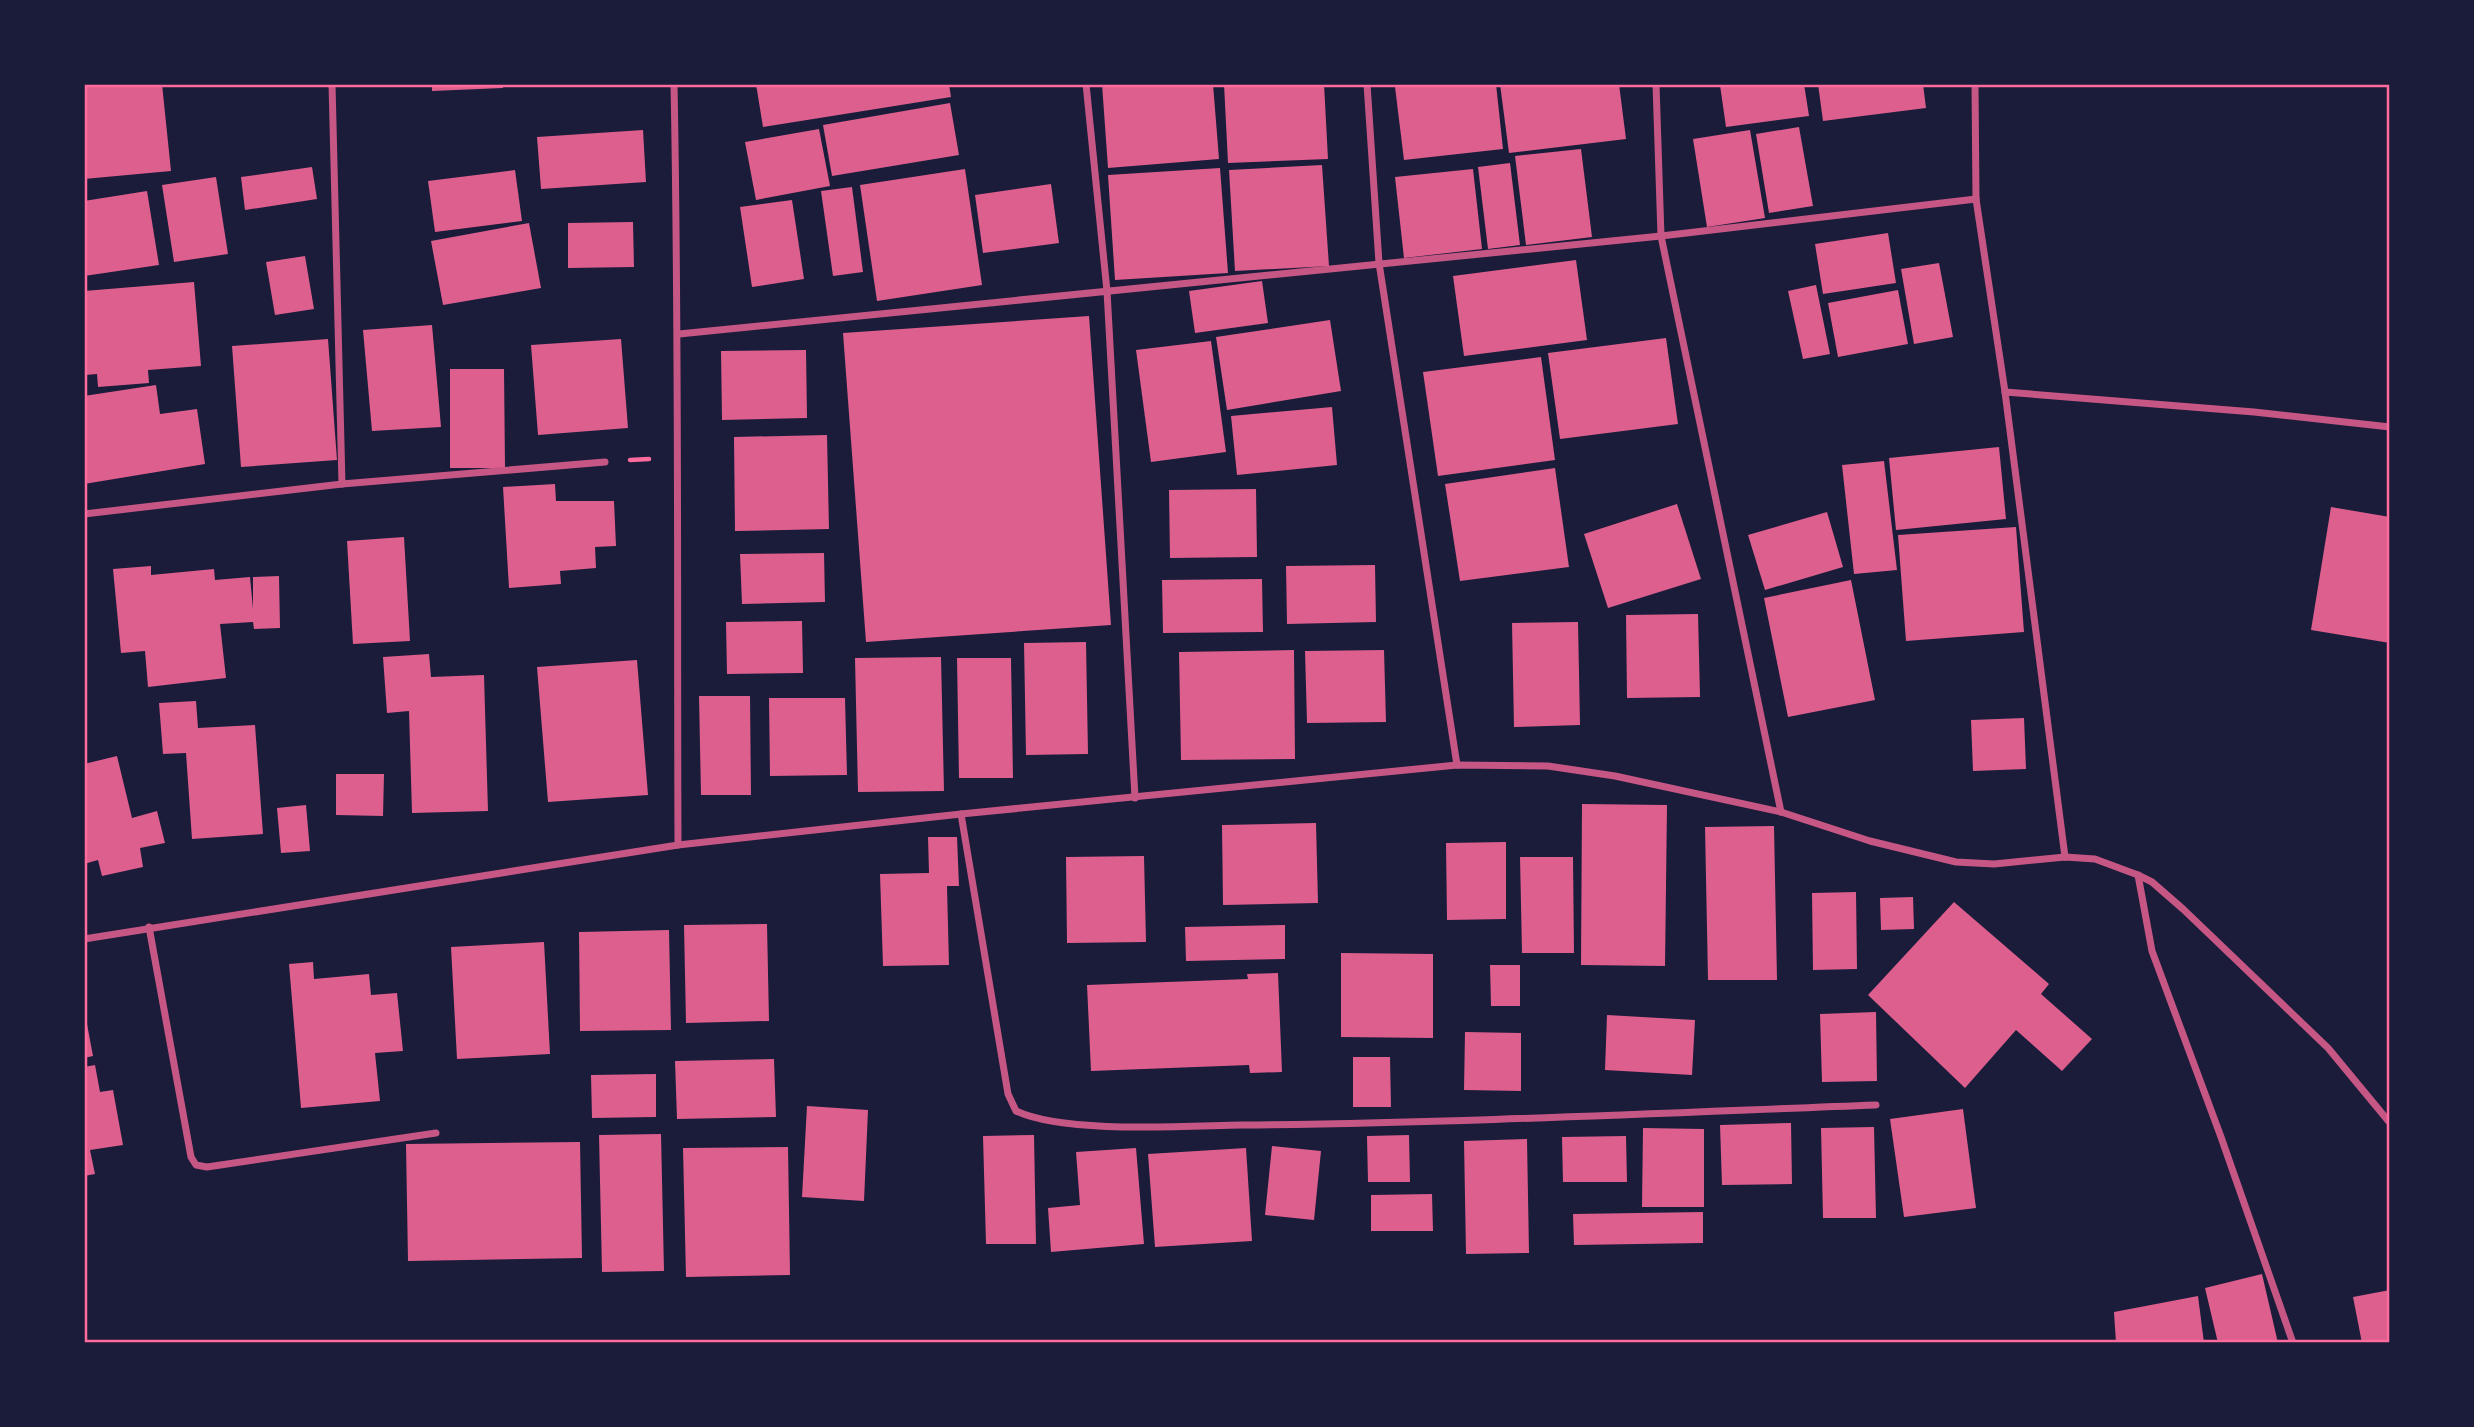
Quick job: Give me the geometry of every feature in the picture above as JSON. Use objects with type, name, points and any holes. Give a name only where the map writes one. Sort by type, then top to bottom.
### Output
[{"type":"street","points":[[332,84],[342,484]]},
{"type":"street","points":[[674,84],[679,334],[676,457],[678,845]]},
{"type":"street","points":[[1086,84],[1107,291],[1135,798]]},
{"type":"street","points":[[1367,84],[1379,263],[1457,765]]},
{"type":"street","points":[[1656,84],[1661,236],[1781,812]]},
{"type":"street","points":[[1975,84],[1976,199],[2005,392],[2066,857]]},
{"type":"street","points":[[679,334],[1661,236],[1976,199]]},
{"type":"street","points":[[2005,392],[2255,412],[2390,427]]},
{"type":"street","points":[[84,514],[342,484],[605,461]]},
{"type":"street","points":[[84,939],[149,926],[678,845],[1457,765],[1578,769],[1781,812],[1891,847],[1956,862],[1994,864],[2066,857],[2095,859],[2152,882],[2328,1048],[2390,1123]]},
{"type":"street","points":[[961,814],[1008,1094],[1016,1111],[1036,1119],[1062,1123],[1169,1126],[1376,1123],[1876,1105]]},
{"type":"street","points":[[2138,876],[2152,951],[2293,1343]]},
{"type":"street","points":[[149,926],[192,1162],[207,1167],[436,1133]]},
{"type":"path","points":[[605,461],[676,457]]},
{"type":"building","points":[[84,84],[162,84],[171,171],[84,179]]},
{"type":"building","points":[[432,84],[503,84],[503,88],[432,91]]},
{"type":"building","points":[[756,84],[949,84],[951,97],[763,127]]},
{"type":"building","points":[[1102,84],[1213,84],[1219,159],[1108,168]]},
{"type":"building","points":[[1224,84],[1324,84],[1328,159],[1228,163]]},
{"type":"building","points":[[1420,84],[1496,84],[1503,149],[1404,160],[1395,87]]},
{"type":"building","points":[[1500,84],[1619,84],[1626,139],[1509,153]]},
{"type":"building","points":[[1804,84],[1809,116],[1726,127],[1720,85]]},
{"type":"building","points":[[1818,84],[1923,84],[1926,108],[1823,121]]},
{"type":"building","points":[[950,103],[959,155],[832,176],[823,125]]},
{"type":"building","points":[[1799,127],[1813,206],[1769,213],[1756,134]]},
{"type":"building","points":[[819,129],[830,186],[756,200],[745,142]]},
{"type":"building","points":[[643,130],[646,182],[541,189],[537,137]]},
{"type":"building","points":[[1750,130],[1765,218],[1707,227],[1693,139]]},
{"type":"building","points":[[1581,149],[1592,237],[1526,245],[1515,156]]},
{"type":"building","points":[[1510,163],[1520,245],[1488,249],[1478,167]]},
{"type":"building","points":[[1322,165],[1329,266],[1235,271],[1229,170]]},
{"type":"building","points":[[312,167],[317,199],[245,210],[241,177]]},
{"type":"building","points":[[1220,168],[1228,273],[1115,280],[1108,175]]},
{"type":"building","points":[[965,169],[982,285],[877,301],[860,185]]},
{"type":"building","points":[[1473,169],[1482,249],[1404,258],[1395,177]]},
{"type":"building","points":[[515,170],[522,221],[435,232],[428,181]]},
{"type":"building","points":[[216,177],[228,254],[174,262],[162,185]]},
{"type":"building","points":[[1051,184],[1059,243],[983,253],[975,195]]},
{"type":"building","points":[[852,187],[863,272],[833,276],[821,191]]},
{"type":"building","points":[[147,191],[159,265],[84,276],[84,201]]},
{"type":"building","points":[[792,200],[804,279],[752,287],[740,207]]},
{"type":"building","points":[[633,222],[634,267],[568,268],[568,223]]},
{"type":"building","points":[[529,223],[541,288],[443,305],[431,241]]},
{"type":"building","points":[[1888,233],[1896,283],[1823,294],[1815,244]]},
{"type":"building","points":[[305,256],[314,309],[275,315],[266,262]]},
{"type":"building","points":[[1576,260],[1587,340],[1464,356],[1453,276]]},
{"type":"building","points":[[1939,263],[1953,337],[1914,344],[1901,269]]},
{"type":"building","points":[[1262,281],[1268,323],[1195,333],[1189,291]]},
{"type":"building","points":[[194,282],[201,366],[148,370],[149,383],[98,387],[97,374],[85,375],[84,291]]},
{"type":"building","points":[[1816,285],[1830,354],[1803,359],[1788,291]]},
{"type":"building","points":[[1898,290],[1908,344],[1838,357],[1828,303]]},
{"type":"building","points":[[1089,316],[1111,625],[866,642],[843,333]]},
{"type":"building","points":[[1330,320],[1341,391],[1227,410],[1216,337]]},
{"type":"building","points":[[432,325],[441,427],[372,431],[363,330]]},
{"type":"building","points":[[1666,338],[1678,424],[1560,439],[1548,353]]},
{"type":"building","points":[[328,339],[337,460],[241,467],[232,346]]},
{"type":"building","points":[[621,339],[628,428],[538,435],[531,345]]},
{"type":"building","points":[[1211,341],[1226,452],[1151,462],[1136,350]]},
{"type":"building","points":[[806,350],[807,418],[722,420],[721,351]]},
{"type":"building","points":[[1541,357],[1555,460],[1438,476],[1423,372]]},
{"type":"building","points":[[450,369],[504,369],[505,468],[450,468]]},
{"type":"building","points":[[156,385],[160,414],[197,409],[205,464],[84,484],[84,396]]},
{"type":"building","points":[[1332,407],[1337,465],[1237,475],[1231,416]]},
{"type":"building","points":[[827,435],[829,529],[735,531],[734,437]]},
{"type":"building","points":[[1999,447],[2006,519],[1896,530],[1889,458]]},
{"type":"building","points":[[1884,461],[1897,570],[1854,574],[1842,465]]},
{"type":"building","points":[[1555,468],[1569,567],[1460,581],[1445,484]]},
{"type":"building","points":[[555,484],[556,501],[614,501],[616,546],[595,547],[596,568],[560,571],[561,584],[509,588],[503,487]]},
{"type":"building","points":[[1256,489],[1257,557],[1170,558],[1169,490]]},
{"type":"building","points":[[1677,504],[1701,579],[1608,608],[1584,534]]},
{"type":"building","points":[[2331,507],[2390,517],[2390,643],[2311,630]]},
{"type":"building","points":[[1827,512],[1843,567],[1765,590],[1748,535]]},
{"type":"building","points":[[2016,527],[2024,632],[1906,641],[1898,535]]},
{"type":"building","points":[[404,537],[410,641],[353,644],[347,541]]},
{"type":"building","points":[[824,553],[825,602],[742,604],[740,554]]},
{"type":"building","points":[[1375,565],[1376,622],[1287,624],[1286,566]]},
{"type":"building","points":[[151,566],[151,575],[214,569],[215,580],[250,577],[253,609],[253,577],[279,576],[280,628],[254,629],[253,622],[220,624],[226,678],[148,687],[145,651],[121,653],[113,569]]},
{"type":"building","points":[[1262,579],[1263,632],[1163,633],[1162,580]]},
{"type":"building","points":[[1851,580],[1875,700],[1788,717],[1764,598]]},
{"type":"building","points":[[1698,614],[1700,697],[1627,698],[1626,615]]},
{"type":"building","points":[[802,621],[803,673],[727,674],[726,622]]},
{"type":"building","points":[[1578,622],[1580,725],[1514,727],[1512,623]]},
{"type":"building","points":[[1086,642],[1088,754],[1026,755],[1024,643]]},
{"type":"building","points":[[1294,650],[1295,759],[1181,760],[1179,652]]},
{"type":"building","points":[[1384,650],[1386,722],[1307,723],[1305,651]]},
{"type":"building","points":[[429,654],[431,677],[484,675],[488,811],[412,813],[409,711],[387,713],[383,657]]},
{"type":"building","points":[[941,657],[944,791],[858,792],[855,658]]},
{"type":"building","points":[[957,658],[1011,658],[1013,778],[959,778]]},
{"type":"building","points":[[637,660],[648,795],[548,802],[537,667]]},
{"type":"building","points":[[699,696],[750,696],[751,795],[701,795]]},
{"type":"building","points":[[769,698],[845,698],[847,775],[770,776]]},
{"type":"building","points":[[196,701],[198,728],[255,725],[263,834],[192,839],[186,753],[163,754],[159,703]]},
{"type":"building","points":[[2024,718],[2026,769],[1973,771],[1971,720]]},
{"type":"building","points":[[117,756],[132,818],[157,811],[165,843],[140,848],[143,867],[102,876],[98,860],[84,864],[84,764]]},
{"type":"building","points":[[336,774],[384,774],[383,816],[336,815]]},
{"type":"building","points":[[1582,804],[1667,805],[1665,966],[1581,965]]},
{"type":"building","points":[[306,805],[310,851],[281,853],[277,808]]},
{"type":"building","points":[[1316,823],[1318,903],[1223,905],[1222,825]]},
{"type":"building","points":[[1774,826],[1777,980],[1708,980],[1705,827]]},
{"type":"building","points":[[928,837],[957,837],[959,886],[947,886],[949,965],[883,966],[880,874],[929,873]]},
{"type":"building","points":[[1506,842],[1506,919],[1447,920],[1446,843]]},
{"type":"building","points":[[1144,856],[1146,942],[1067,943],[1066,857]]},
{"type":"building","points":[[1520,857],[1573,857],[1574,953],[1522,953]]},
{"type":"building","points":[[1856,892],[1857,969],[1813,970],[1812,893]]},
{"type":"building","points":[[1913,897],[1914,929],[1881,930],[1880,898]]},
{"type":"building","points":[[1954,902],[2049,984],[2041,994],[2092,1039],[2062,1071],[2016,1030],[1965,1088],[1868,995]]},
{"type":"building","points":[[767,924],[769,1021],[686,1023],[684,925]]},
{"type":"building","points":[[1285,925],[1285,959],[1186,961],[1185,927]]},
{"type":"building","points":[[669,930],[671,1030],[580,1031],[579,932]]},
{"type":"building","points":[[544,942],[550,1054],[457,1059],[451,947]]},
{"type":"building","points":[[1341,953],[1433,954],[1433,1038],[1341,1037]]},
{"type":"building","points":[[313,962],[314,979],[369,974],[371,995],[397,993],[403,1051],[375,1053],[380,1101],[301,1108],[289,964]]},
{"type":"building","points":[[1490,965],[1520,965],[1520,1006],[1491,1006]]},
{"type":"building","points":[[1278,973],[1282,1072],[1250,1073],[1249,1065],[1091,1071],[1087,985],[1248,979],[1247,974]]},
{"type":"building","points":[[1876,1012],[1877,1081],[1822,1082],[1820,1014]]},
{"type":"building","points":[[1607,1015],[1695,1020],[1692,1075],[1605,1070]]},
{"type":"building","points":[[87,1024],[93,1056],[84,1058],[84,1025]]},
{"type":"building","points":[[1465,1032],[1521,1033],[1521,1091],[1464,1090]]},
{"type":"building","points":[[1353,1057],[1390,1057],[1391,1107],[1353,1107]]},
{"type":"building","points":[[774,1059],[776,1117],[677,1119],[675,1061]]},
{"type":"building","points":[[95,1065],[100,1092],[113,1090],[123,1145],[90,1150],[95,1174],[84,1176],[84,1067]]},
{"type":"building","points":[[656,1074],[656,1117],[592,1118],[591,1075]]},
{"type":"building","points":[[807,1106],[868,1110],[864,1201],[802,1197]]},
{"type":"building","points":[[1963,1109],[1976,1208],[1904,1217],[1890,1119]]},
{"type":"building","points":[[1791,1123],[1792,1184],[1722,1185],[1720,1125]]},
{"type":"building","points":[[1874,1127],[1876,1218],[1823,1218],[1821,1128]]},
{"type":"building","points":[[1643,1128],[1704,1129],[1704,1207],[1642,1207]]},
{"type":"building","points":[[661,1134],[664,1271],[602,1272],[599,1135]]},
{"type":"building","points":[[1034,1135],[1036,1244],[986,1244],[983,1136]]},
{"type":"building","points":[[1409,1135],[1410,1182],[1368,1182],[1367,1136]]},
{"type":"building","points":[[1626,1136],[1627,1182],[1563,1182],[1562,1137]]},
{"type":"building","points":[[1527,1139],[1529,1253],[1466,1254],[1464,1141]]},
{"type":"building","points":[[580,1142],[582,1258],[408,1261],[406,1144]]},
{"type":"building","points":[[1272,1146],[1321,1151],[1314,1220],[1265,1215]]},
{"type":"building","points":[[788,1147],[790,1275],[686,1277],[683,1148]]},
{"type":"building","points":[[1136,1148],[1144,1244],[1051,1252],[1048,1208],[1080,1205],[1076,1152]]},
{"type":"building","points":[[1246,1148],[1252,1241],[1155,1247],[1148,1154]]},
{"type":"building","points":[[1432,1194],[1433,1231],[1371,1231],[1371,1195]]},
{"type":"building","points":[[1703,1212],[1703,1243],[1574,1245],[1573,1214]]},
{"type":"building","points":[[2262,1274],[2278,1343],[2218,1343],[2205,1288]]},
{"type":"building","points":[[2390,1290],[2390,1343],[2362,1343],[2353,1297]]},
{"type":"building","points":[[2198,1296],[2204,1343],[2116,1343],[2114,1312]]}]
